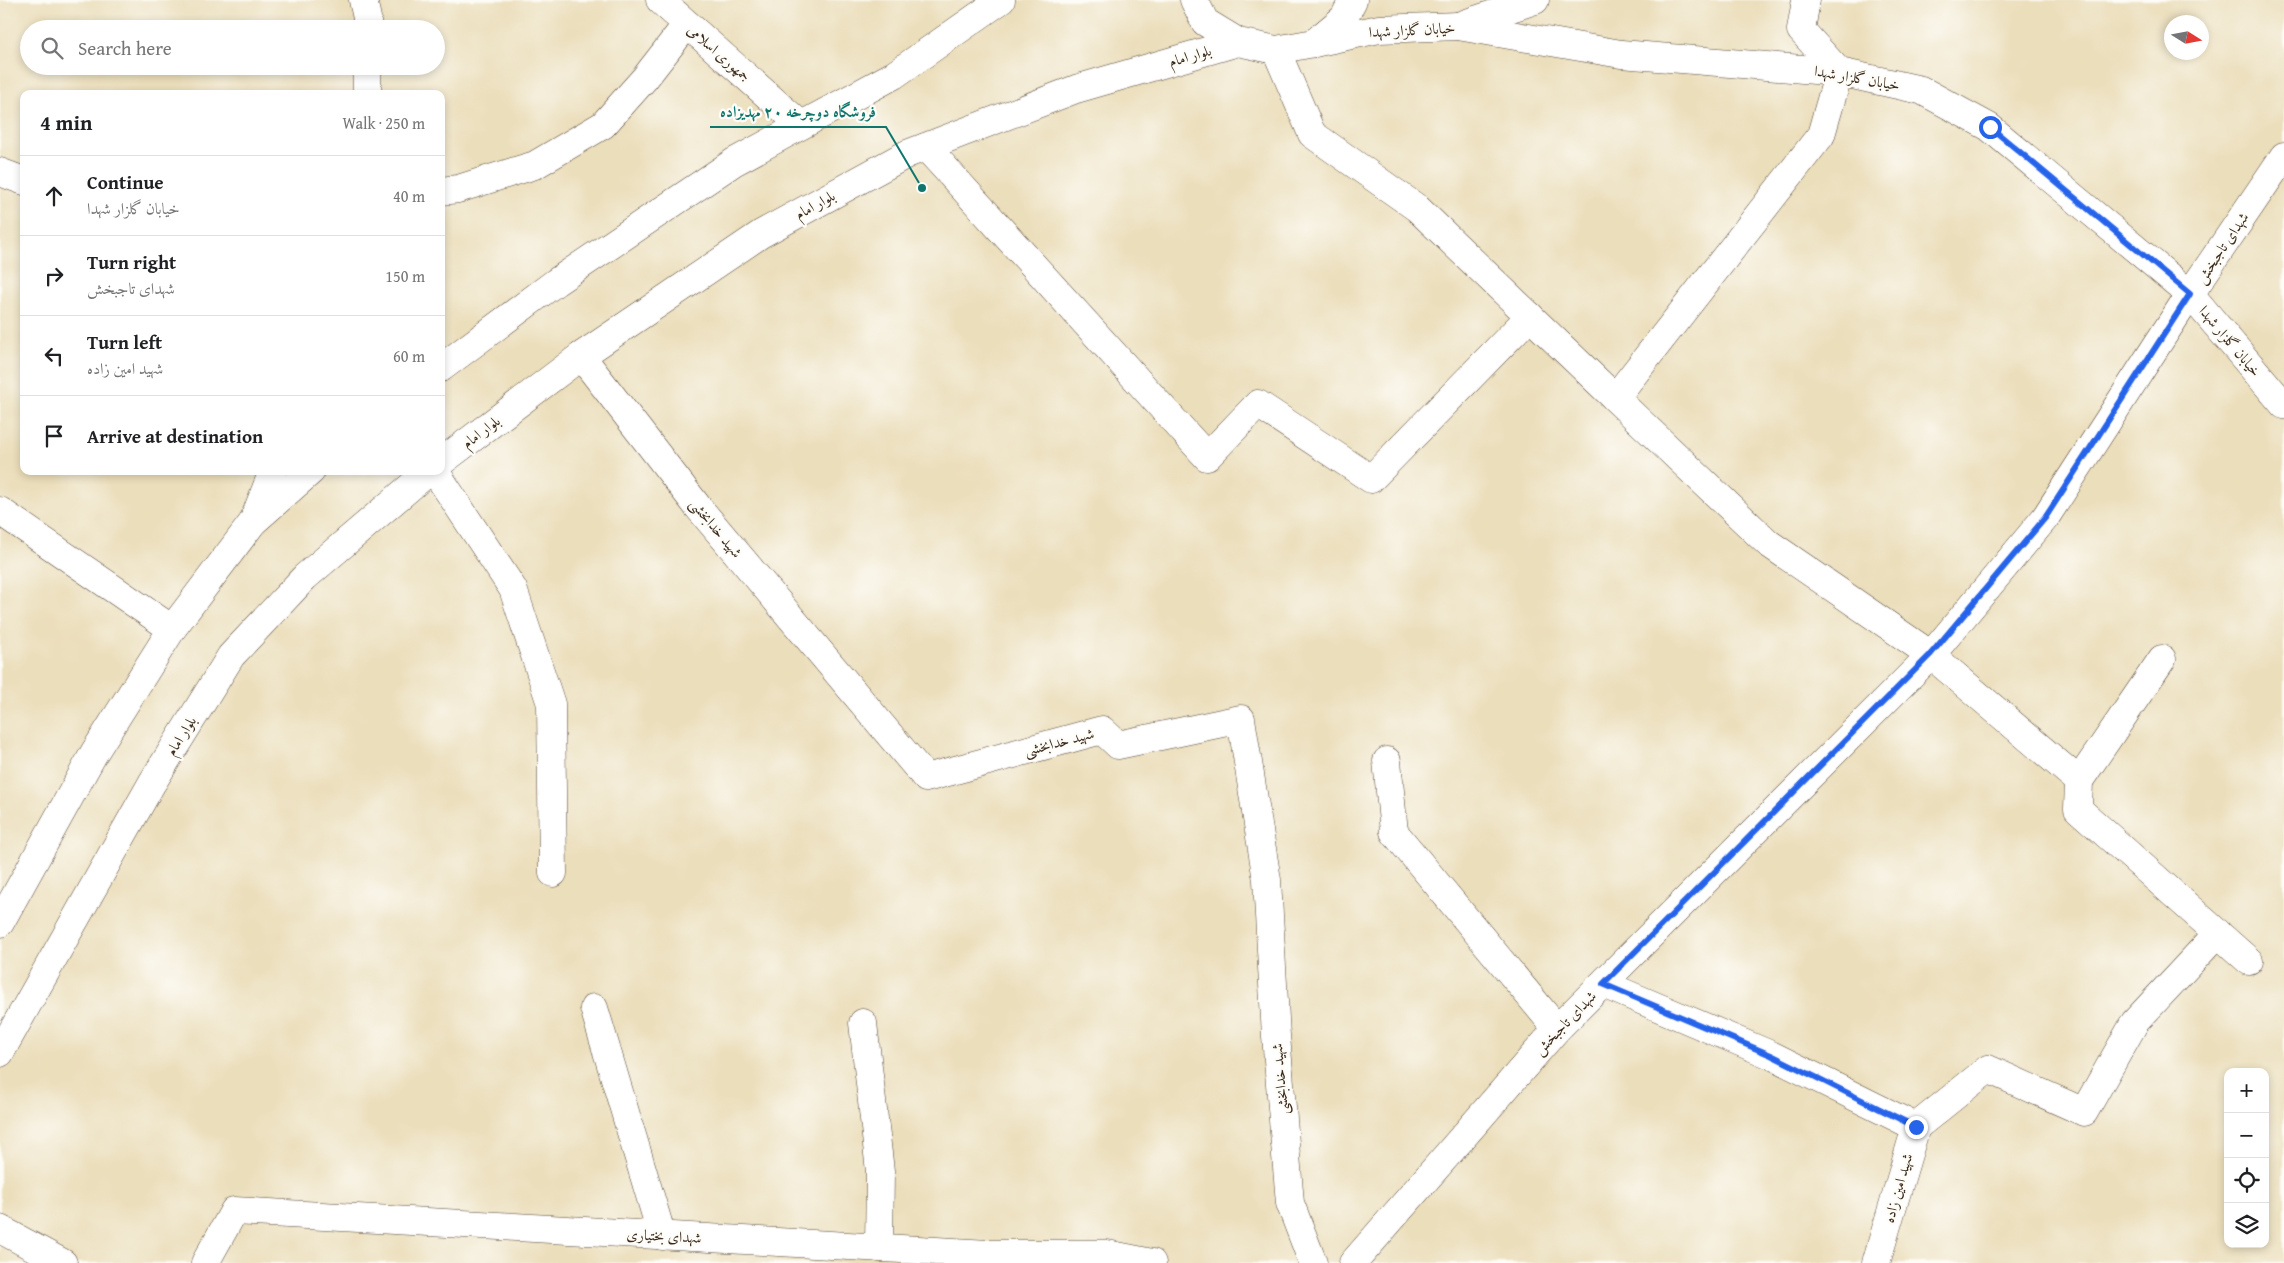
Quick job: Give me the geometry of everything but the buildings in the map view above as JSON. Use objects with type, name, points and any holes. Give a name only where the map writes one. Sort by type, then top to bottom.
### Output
[{"type":"street","points":[[363,0],[367,20]]},
{"type":"street","name":"جمهوری اسلامی","points":[[660,0],[801,125]]},
{"type":"street","points":[[445,365],[588,260],[734,162],[894,74],[1001,0]]},
{"type":"street","points":[[1194,0],[1205,22],[1238,42],[1276,50],[1312,134],[1417,208],[1768,544],[1930,655],[2079,781]]},
{"type":"street","points":[[1314,43],[1344,18],[1353,0]]},
{"type":"street","points":[[1458,26],[1534,0]]},
{"type":"street","points":[[1615,398],[1822,135],[1838,72],[1802,30],[1806,0]]},
{"type":"street","points":[[445,191],[458,189],[535,165],[603,125],[645,78],[687,24]]},
{"type":"street","name":"خیابان گلزار شهدا","points":[[1276,50],[1379,29],[1458,26],[1621,54],[1838,72],[1921,90],[1990,127],[2190,294],[2284,405]]},
{"type":"street","name":"بلوار امام","points":[[445,459],[581,356],[761,234],[907,154],[1076,89],[1238,42]]},
{"type":"street","points":[[367,75],[367,90]]},
{"type":"street","points":[[926,147],[1207,457],[1258,404],[1371,479],[1530,316]]},
{"type":"street","name":"شهدای تاجبخش","points":[[1353,1263],[1557,1029],[1930,655],[2045,518],[2190,294],[2284,156]]},
{"type":"street","points":[[0,172],[20,179]]},
{"type":"street","name":"شهید خدابخشی","points":[[581,356],[698,507],[926,778],[1102,730],[1118,746],[1241,719],[1267,880],[1290,1204],[1313,1263]]},
{"type":"street","points":[[252,522],[271,475]]},
{"type":"street","points":[[0,923],[94,754],[172,629],[252,522],[306,475]]},
{"type":"street","name":"بلوار امام","points":[[0,1053],[152,784],[231,656],[305,577],[424,475]]},
{"type":"street","points":[[438,475],[513,590],[552,704],[553,873]]},
{"type":"street","points":[[0,511],[172,629]]},
{"type":"street","points":[[2162,659],[2079,781],[2078,809],[2249,961]]},
{"type":"street","points":[[1388,761],[1394,832],[1557,1029]]},
{"type":"street","points":[[1603,984],[1771,1055],[1916,1127],[1988,1069],[2084,1112],[2135,1022],[2218,933]]},
{"type":"street","points":[[594,1008],[662,1236]]},
{"type":"street","points":[[863,1023],[880,1171],[879,1248]]},
{"type":"street","name":"شهید امین زاده","points":[[1876,1263],[1916,1127]]},
{"type":"street","name":"شهدای بختیاری","points":[[205,1263],[234,1212],[662,1236],[806,1253],[879,1248],[992,1258],[1107,1254],[1152,1263]]},
{"type":"street","points":[[0,1229],[63,1263]]},
{"type":"place","name":"فروشگاه دوچرخه ۲۰ مهدیزاده","points":[[922,188]]},
{"type":"route","points":[[1916,1127],[1771,1055],[1603,984],[1930,655],[2045,518],[2190,294],[1990,127]]}]
